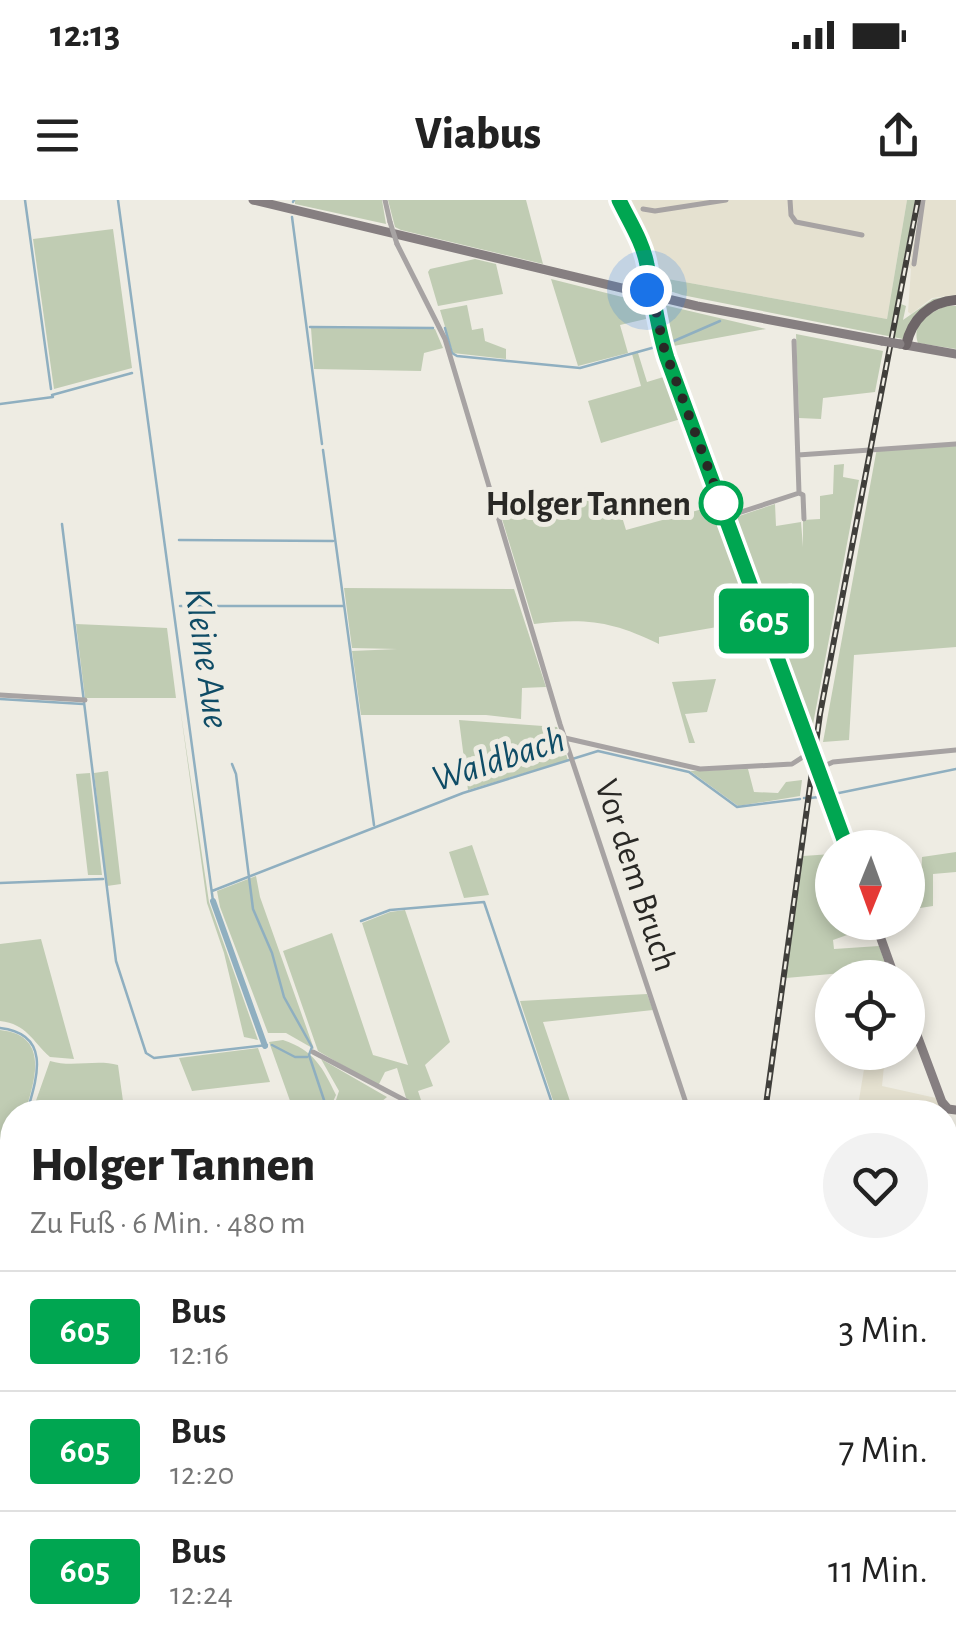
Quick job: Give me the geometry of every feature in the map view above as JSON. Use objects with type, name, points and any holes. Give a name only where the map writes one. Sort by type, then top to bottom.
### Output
[{"type":"main road","points":[[905,345],[928,312],[956,302]]},
{"type":"street","points":[[252,200],[649,294],[956,354]]},
{"type":"street","name":"Vor dem Bruch","points":[[385,200],[398,244],[445,339],[565,738],[685,1100]]},
{"type":"street","points":[[619,200],[648,268],[649,294],[663,345],[840,830]]},
{"type":"street","points":[[643,209],[655,212],[726,200]]},
{"type":"street","points":[[790,200],[796,222],[862,235]]},
{"type":"street","points":[[914,264],[923,200]]},
{"type":"street","points":[[649,294],[677,300]]},
{"type":"street","points":[[794,341],[799,494]]},
{"type":"street","points":[[798,454],[956,444]]},
{"type":"street","points":[[726,516],[799,494]]},
{"type":"street","points":[[799,494],[803,495],[804,519]]},
{"type":"street","points":[[0,696],[83,700]]},
{"type":"street","points":[[565,738],[700,769],[792,764],[812,751]]},
{"type":"street","points":[[818,770],[833,762],[956,750]]},
{"type":"street","points":[[313,1052],[404,1100]]},
{"type":"street","points":[[925,1056],[941,1100]]},
{"type":"shaded area","points":[[627,200],[907,200],[887,319],[657,277]]},
{"type":"shaded area","points":[[922,200],[956,200],[956,295],[932,298],[911,314],[909,267]]},
{"type":"shaded area","points":[[864,1070],[884,1070],[882,1086],[938,1100],[859,1100]]},
{"type":"green space","points":[[295,200],[382,200],[386,224],[295,204]]},
{"type":"green space","points":[[388,200],[526,200],[543,264],[401,230],[395,227]]},
{"type":"green space","points":[[907,200],[915,200],[896,302],[906,306],[903,320],[933,299],[956,295],[912,321],[903,339],[682,295],[658,281],[657,277],[887,319]]},
{"type":"green space","points":[[113,229],[132,368],[54,389],[33,239]]},
{"type":"green space","points":[[475,259],[496,264],[503,294],[438,306],[430,269]]},
{"type":"green space","points":[[551,279],[642,302],[650,318],[620,325],[628,353],[578,366]]},
{"type":"green space","points":[[467,305],[472,330],[483,328],[485,341],[506,349],[506,359],[453,353],[440,310]]},
{"type":"green space","points":[[664,305],[766,329],[668,347],[662,320]]},
{"type":"green space","points":[[946,306],[956,306],[956,349],[918,343],[919,325]]},
{"type":"green space","points":[[311,328],[435,329],[443,348],[424,353],[421,371],[314,369]]},
{"type":"green space","points":[[796,334],[883,351],[875,392],[823,398],[821,419],[799,418]]},
{"type":"green space","points":[[638,353],[647,382],[670,375],[684,418],[601,443],[588,401],[641,386],[632,354]]},
{"type":"green space","points":[[956,446],[956,647],[854,655],[849,740],[823,742],[877,448]]},
{"type":"green space","points":[[844,464],[843,477],[859,480],[811,735],[778,650],[803,642],[794,610],[782,614],[777,606],[776,590],[792,583],[756,590],[730,519],[775,504],[776,526],[801,522],[803,547],[803,520],[820,519],[820,496],[833,494],[834,465]]},
{"type":"green space","points":[[615,494],[626,530],[717,505],[758,620],[659,637],[659,644],[598,623],[534,624],[499,509]]},
{"type":"green space","points":[[344,588],[514,589],[546,687],[522,688],[521,719],[486,715],[361,715],[352,651],[397,649],[352,648]]},
{"type":"green space","points":[[76,624],[167,628],[176,698],[85,698]]},
{"type":"green space","points":[[716,679],[707,712],[685,714],[695,743],[689,743],[672,682]]},
{"type":"green space","points":[[180,707],[209,902],[258,1040],[244,1037],[224,953],[207,903]]},
{"type":"green space","points":[[459,720],[557,727],[568,760],[468,790]]},
{"type":"green space","points":[[748,769],[754,792],[778,793],[786,782],[802,780],[800,796],[738,806],[690,771]]},
{"type":"green space","points":[[108,771],[121,884],[107,886],[94,773]]},
{"type":"green space","points":[[90,773],[102,875],[88,875],[76,774]]},
{"type":"green space","points":[[472,845],[489,895],[464,898],[449,852]]},
{"type":"green space","points":[[956,852],[956,872],[933,874],[933,906],[925,907],[925,857]]},
{"type":"green space","points":[[815,855],[815,940],[833,940],[834,949],[879,946],[884,960],[815,960],[815,975],[786,978],[803,856]]},
{"type":"green space","points":[[256,876],[314,1049],[286,1033],[268,1033],[220,907],[217,891]]},
{"type":"green space","points":[[405,910],[450,1042],[425,1065],[433,1086],[418,1091],[421,1100],[407,1100],[397,1068],[385,1072],[378,1086],[318,1051],[283,951],[332,933],[373,1055],[408,1065],[362,923]]},
{"type":"green space","points":[[41,939],[74,1059],[50,1057],[23,1029],[0,1021],[0,944]]},
{"type":"green space","points":[[647,994],[653,1010],[543,1022],[570,1100],[553,1100],[520,1001]]},
{"type":"green space","points":[[0,1030],[26,1040],[33,1050],[35,1073],[28,1100],[0,1100]]},
{"type":"green space","points":[[283,1040],[310,1055],[322,1068],[336,1095],[334,1100],[290,1100],[269,1042]]},
{"type":"green space","points":[[258,1048],[270,1082],[192,1091],[179,1058]]},
{"type":"green space","points":[[321,1059],[387,1097],[336,1100],[339,1091]]},
{"type":"green space","points":[[50,1061],[118,1065],[123,1100],[36,1100]]},
{"type":"waterway","points":[[25,200],[51,389]]},
{"type":"waterway","name":"Kleine Aue","points":[[118,200],[213,901]]},
{"type":"waterway","points":[[292,217],[322,444]]},
{"type":"waterway","points":[[667,344],[720,321]]},
{"type":"waterway","points":[[310,327],[433,328]]},
{"type":"waterway","points":[[445,328],[452,353],[457,356],[580,368],[659,346]]},
{"type":"waterway","points":[[52,395],[132,373]]},
{"type":"waterway","points":[[0,404],[53,397]]},
{"type":"waterway","points":[[323,450],[374,825]]},
{"type":"waterway","points":[[62,524],[116,961],[146,1053],[154,1058],[267,1045]]},
{"type":"waterway","points":[[179,540],[333,541]]},
{"type":"waterway","points":[[180,606],[344,606]]},
{"type":"waterway","points":[[0,699],[83,704]]},
{"type":"waterway","name":"Waldbach","points":[[212,891],[463,793],[598,751],[689,772],[737,807],[800,799]]},
{"type":"waterway","points":[[232,764],[253,909],[272,953],[284,997],[312,1047],[309,1055],[324,1100]]},
{"type":"waterway","points":[[834,794],[956,769]]},
{"type":"waterway","name":"Waldbach","points":[[810,798],[819,797]]},
{"type":"waterway","points":[[0,883],[103,879]]},
{"type":"waterway","name":"Kleine Aue","points":[[213,901],[265,1046]]},
{"type":"waterway","points":[[361,921],[390,910],[484,902],[551,1100]]},
{"type":"waterway","points":[[0,1028],[28,1039],[34,1048],[37,1072],[30,1100]]},
{"type":"waterway","points":[[272,1045],[295,1057],[307,1057]]},
{"type":"railway","points":[[767,1100],[820,714],[918,200]]},
{"type":"bus line","name":"605","points":[[619,200],[648,268],[667,358],[840,830]]},
{"type":"place","name":"Holger Tannen","points":[[721,503]]},
{"type":"route","points":[[647,290],[650,284],[664,348],[721,503]]}]
